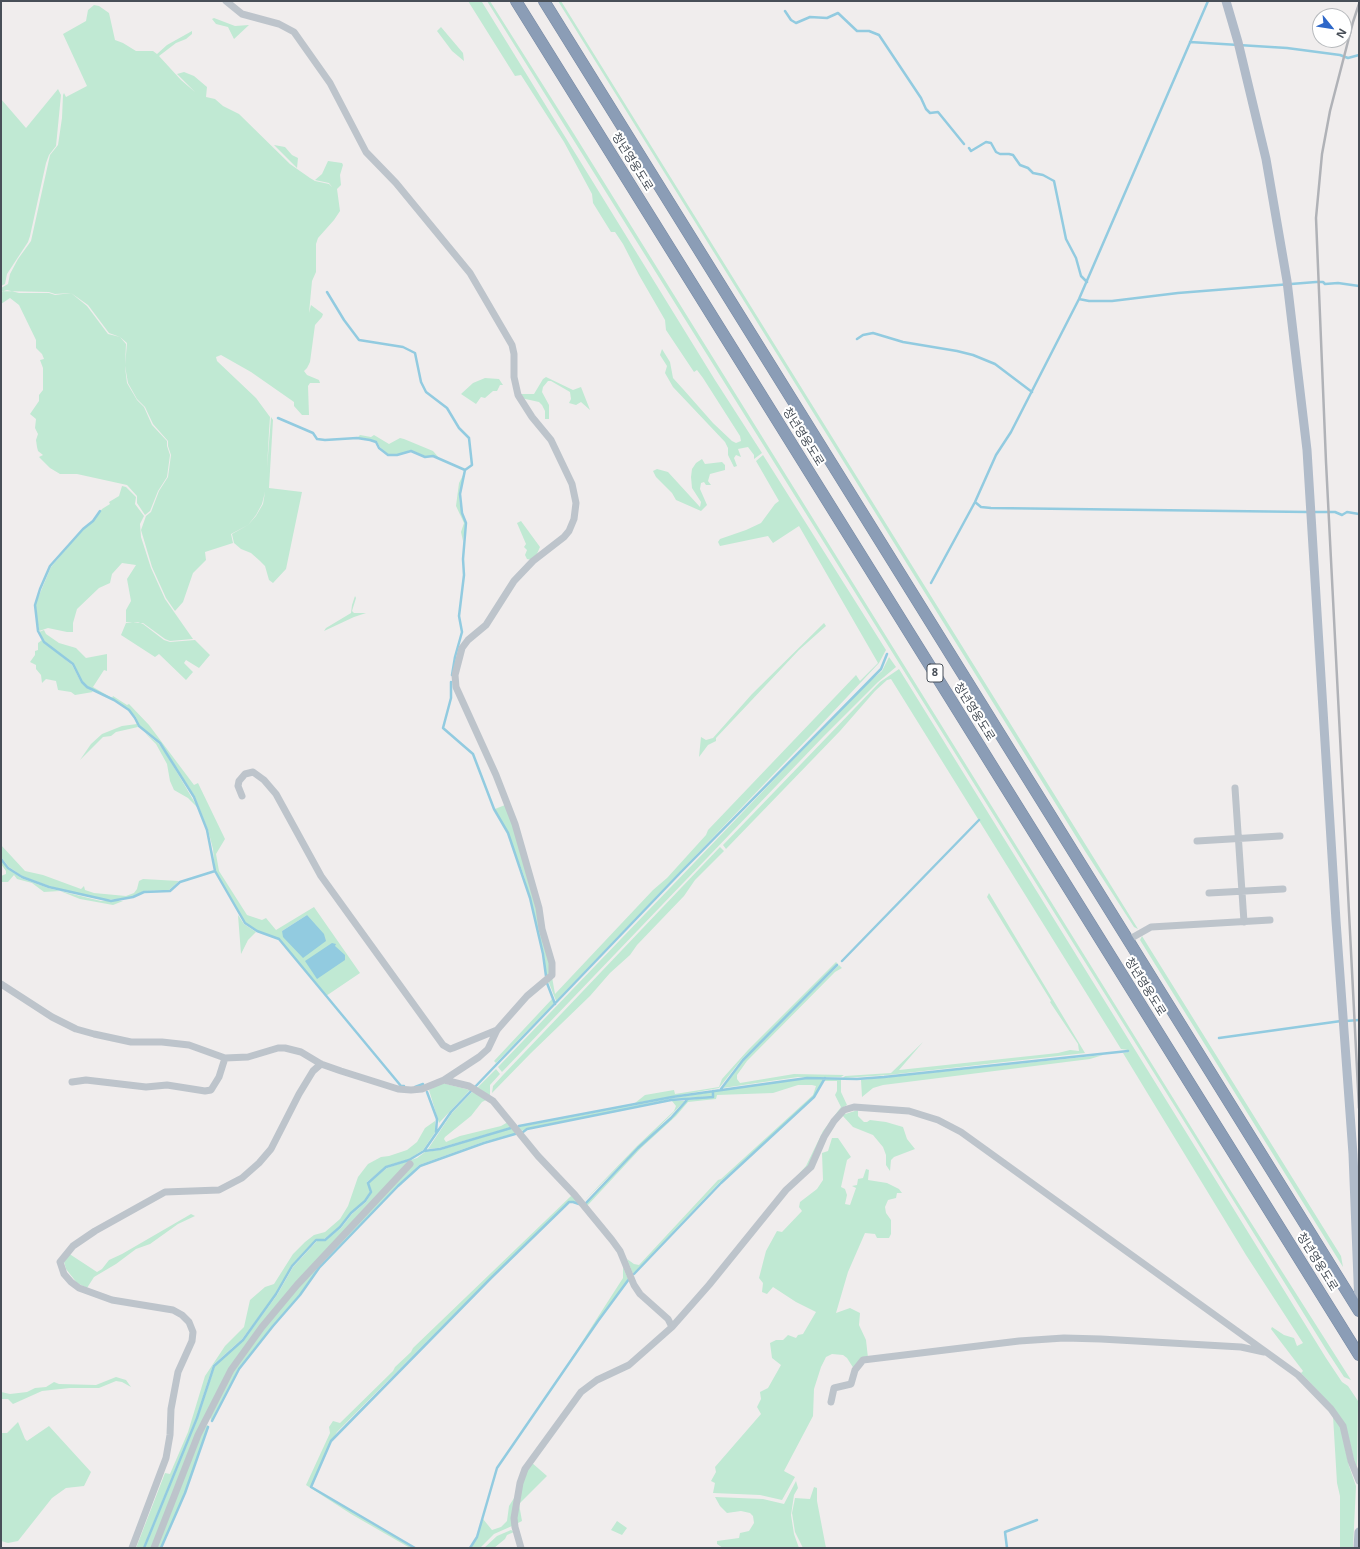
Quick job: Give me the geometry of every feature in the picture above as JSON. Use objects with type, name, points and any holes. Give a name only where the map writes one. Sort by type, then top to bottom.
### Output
[{"type":"highway","name":"청년영웅도로","points":[[516,1],[1359,1355]]},
{"type":"highway","name":"청년영웅도로","points":[[544,1],[1355,1302],[1359,1311]]},
{"type":"main road","points":[[1226,1],[1266,159],[1287,286],[1307,450],[1353,1154],[1355,1302]]},
{"type":"main road","points":[[1358,1548],[1359,1532]]},
{"type":"street","points":[[1,984],[52,1017],[76,1029],[131,1042],[162,1042],[189,1045],[226,1058],[248,1057],[278,1048],[285,1048],[301,1052],[322,1064],[398,1089],[411,1090],[422,1089],[444,1080],[479,1057],[493,1040],[497,1030],[527,996],[552,975],[552,963],[515,824],[496,775],[456,686],[455,675],[462,648],[468,640],[494,616],[514,581],[533,561],[564,537],[574,519],[576,503],[575,494],[551,440],[518,395],[514,377],[514,354],[512,345],[470,273],[396,184],[366,152],[322,69],[294,32],[279,24],[242,14],[226,1]]},
{"type":"street","points":[[242,796],[238,786],[239,781],[245,774],[253,772],[264,780],[276,794],[321,876],[444,1045],[450,1049],[484,1037],[497,1030]]},
{"type":"street","points":[[1235,788],[1244,922]]},
{"type":"street","points":[[1197,841],[1280,836]]},
{"type":"street","points":[[1209,893],[1283,889]]},
{"type":"street","points":[[1128,940],[1151,927],[1270,920]]},
{"type":"street","points":[[72,1082],[86,1080],[146,1087],[167,1085],[205,1091],[211,1090],[219,1077],[226,1058]]},
{"type":"street","points":[[132,1548],[166,1458],[171,1409],[178,1372],[192,1341],[193,1332],[189,1322],[182,1315],[173,1310],[112,1300],[79,1288],[64,1274],[60,1262],[73,1246],[95,1231],[165,1192],[219,1190],[242,1178],[260,1163],[271,1149],[299,1094],[313,1071],[322,1064]]},
{"type":"street","points":[[444,1080],[469,1086],[493,1101],[538,1156],[575,1195],[612,1240],[622,1256],[634,1285],[640,1294],[668,1319],[672,1327]]},
{"type":"street","points":[[521,1548],[514,1518],[520,1483],[525,1469],[581,1392],[597,1380],[630,1365],[672,1327],[709,1286],[786,1190],[811,1167],[824,1137],[844,1110],[854,1107],[874,1107],[922,1114],[961,1132],[1267,1352],[1298,1375],[1331,1409],[1343,1426],[1351,1461],[1359,1481]]},
{"type":"street","points":[[154,1548],[198,1436],[231,1370],[262,1327],[298,1285],[410,1164]]},
{"type":"street","points":[[831,1402],[834,1388],[851,1384],[855,1370],[863,1360],[1019,1341],[1064,1338],[1101,1339],[1241,1347],[1267,1352]]},
{"type":"green space","points":[[468,1],[482,2],[715,380],[762,453],[754,459],[754,455],[748,447],[738,449],[741,457],[736,455],[734,458],[737,466],[734,467],[728,455],[728,448],[725,442],[673,387],[665,373],[667,366],[660,355],[662,349],[670,362],[673,378],[713,423],[732,441],[736,443],[741,441],[740,436],[703,378],[697,370],[694,372],[666,330],[665,320],[623,244],[615,232],[611,232],[593,203],[592,194],[564,142],[521,75],[515,76]]},
{"type":"green space","points":[[487,1],[490,1],[574,134],[1229,1188],[1351,1380],[1344,1377],[1327,1351]]},
{"type":"green space","points":[[558,1],[561,1],[1138,929],[1134,927],[1085,851]]},
{"type":"green space","points":[[94,5],[99,6],[109,13],[115,40],[136,51],[153,51],[157,54],[167,45],[192,31],[192,34],[186,39],[176,43],[159,56],[181,80],[195,92],[177,74],[184,72],[194,76],[207,87],[206,97],[215,99],[223,106],[239,114],[290,164],[315,181],[329,184],[332,187],[329,183],[315,180],[322,174],[328,161],[342,163],[343,165],[340,175],[341,185],[337,189],[340,211],[318,238],[316,244],[316,272],[312,281],[309,313],[311,305],[323,314],[315,325],[310,362],[304,371],[307,375],[319,380],[320,383],[310,383],[308,386],[309,415],[302,415],[294,406],[294,402],[251,372],[221,355],[216,357],[217,361],[256,398],[270,417],[267,468],[271,417],[273,420],[269,488],[302,492],[286,569],[273,583],[269,580],[265,566],[251,553],[241,549],[234,543],[232,534],[248,525],[231,534],[233,543],[205,552],[206,560],[193,573],[183,602],[175,611],[166,598],[152,567],[141,530],[146,516],[151,512],[159,491],[168,477],[171,455],[168,441],[153,424],[145,407],[137,399],[128,383],[125,366],[127,343],[120,337],[109,333],[88,305],[71,293],[55,294],[49,292],[1,291],[1,288],[8,284],[10,274],[18,259],[31,241],[50,155],[58,145],[62,118],[63,95],[64,93],[66,97],[87,86],[63,34],[86,21],[88,10]],"holes":[[[265,492],[263,504],[256,516],[248,525],[262,504]]]},
{"type":"green space","points":[[214,18],[235,26],[249,25],[234,39],[228,27],[216,24],[212,19]]},
{"type":"green space","points":[[441,27],[463,53],[464,61],[452,51],[437,31]]},
{"type":"green space","points":[[58,89],[61,95],[56,146],[49,155],[46,163],[30,236],[28,242],[7,274],[5,284],[1,286],[1,99],[26,128]]},
{"type":"green space","points":[[274,145],[285,147],[292,155],[298,158],[297,168]]},
{"type":"green space","points":[[7,290],[19,293],[49,293],[55,295],[71,293],[87,306],[108,334],[120,337],[126,344],[125,367],[127,383],[137,400],[144,407],[152,425],[167,441],[170,455],[167,477],[158,491],[150,511],[145,515],[137,503],[137,496],[127,485],[77,474],[60,474],[50,468],[39,457],[43,455],[38,451],[37,447],[36,440],[38,434],[35,428],[36,419],[30,414],[39,401],[39,395],[43,390],[43,368],[40,360],[44,359],[42,354],[36,348],[36,340],[19,305],[10,298],[1,304],[1,292]]},
{"type":"green space","points":[[546,377],[573,390],[581,387],[590,410],[581,402],[576,405],[569,403],[571,399],[570,392],[551,381],[548,381],[543,387],[542,392],[549,405],[549,419],[545,419],[545,411],[539,402],[521,398],[519,394],[534,394],[543,379]]},
{"type":"green space","points":[[485,378],[499,379],[503,385],[500,385],[497,391],[493,391],[485,398],[481,397],[476,404],[461,394],[473,383]]},
{"type":"green space","points":[[360,435],[371,437],[374,435],[389,444],[400,438],[404,439],[433,451],[440,459],[433,456],[425,456],[411,450],[397,455],[389,455],[377,442],[357,438]]},
{"type":"green space","points":[[763,455],[886,650],[879,663],[556,1001],[548,980],[552,977],[555,994],[653,890],[667,878],[706,835],[708,830],[856,675],[860,681],[878,663],[799,526],[773,543],[768,536],[720,546],[718,542],[720,539],[761,523],[779,501],[756,461]]},
{"type":"green space","points":[[702,459],[705,464],[722,462],[725,465],[725,470],[710,474],[708,481],[711,485],[706,485],[704,482],[701,483],[700,489],[707,505],[701,511],[676,500],[672,493],[656,477],[653,471],[657,469],[668,472],[700,507],[701,502],[692,488],[691,477],[692,469],[696,463]]},
{"type":"green space","points":[[465,471],[459,494],[460,506],[466,523],[463,541],[461,532],[464,523],[456,506],[459,483]]},
{"type":"green space","points":[[122,486],[126,487],[136,497],[135,504],[144,516],[140,524],[141,537],[151,568],[165,599],[193,639],[170,641],[143,623],[126,622],[126,610],[131,601],[127,579],[136,565],[122,563],[112,574],[110,583],[99,588],[77,609],[73,623],[73,632],[48,628],[39,631],[35,605],[51,567],[102,509],[110,504],[109,502],[119,496]]},
{"type":"green space","points":[[521,521],[540,547],[536,556],[532,560],[527,559],[525,555],[527,550],[524,547],[526,544],[517,523]]},
{"type":"green space","points":[[355,596],[356,598],[352,611],[354,613],[366,613],[324,631],[326,628],[351,613]]},
{"type":"green space","points":[[138,622],[143,624],[164,640],[170,642],[195,640],[210,655],[199,668],[186,660],[184,663],[193,672],[186,680],[159,654],[155,657],[121,635],[126,623]]},
{"type":"green space","points":[[824,623],[826,626],[799,650],[716,738],[716,741],[708,745],[699,757],[701,737],[706,740],[713,738],[752,694]]},
{"type":"green space","points":[[44,630],[46,634],[59,643],[76,648],[86,658],[107,654],[107,671],[104,670],[93,687],[112,698],[113,696],[127,705],[129,704],[149,725],[194,785],[198,783],[225,839],[216,854],[219,871],[247,915],[262,920],[266,918],[276,930],[314,907],[360,973],[326,996],[280,939],[257,931],[245,923],[215,871],[213,849],[208,830],[195,797],[166,751],[160,743],[139,726],[136,717],[129,710],[114,700],[87,686],[82,681],[73,664],[45,642],[39,632]],"holes":[[[307,915],[303,957],[282,931]]]},
{"type":"green space","points":[[42,640],[72,665],[81,682],[93,692],[75,695],[71,692],[58,690],[56,681],[46,679],[42,683],[41,675],[36,669],[36,665],[30,662],[35,655],[35,651],[38,650],[38,643]]},
{"type":"green space","points":[[889,657],[896,667],[878,682],[823,737],[502,1072],[498,1067],[863,687],[882,671]]},
{"type":"green space","points":[[899,669],[1326,1358],[1342,1382],[1348,1386],[1358,1401],[1357,1467],[1349,1439],[1319,1392],[1301,1373],[1303,1371],[1271,1329],[1272,1327],[1284,1335],[1294,1338],[1297,1346],[1303,1343],[1246,1255],[1123,1053],[1129,1052],[1128,1050],[1121,1049],[891,679],[887,680],[875,691],[840,731],[726,849],[723,845],[880,682]]},
{"type":"green space","points":[[137,724],[138,727],[116,732],[111,736],[103,737],[80,760],[91,744],[102,734],[122,726]]},
{"type":"green space","points":[[145,733],[159,744],[165,752],[198,808],[188,798],[174,790],[170,781],[167,764],[156,744]]},
{"type":"green space","points":[[505,805],[514,824],[552,970],[546,976],[544,954],[524,876],[508,833],[495,809]]},
{"type":"green space","points":[[1,845],[25,871],[43,875],[81,889],[84,886],[85,890],[94,893],[126,896],[134,893],[137,889],[139,881],[143,879],[179,881],[169,890],[144,891],[119,900],[101,899],[49,886],[22,876],[9,867],[1,857]]},
{"type":"green space","points":[[720,847],[724,851],[695,880],[684,896],[637,945],[630,955],[610,973],[590,996],[492,1093],[493,1086],[503,1075]]},
{"type":"green space","points":[[1,860],[8,868],[21,878],[48,888],[101,901],[123,901],[113,905],[80,899],[60,891],[44,892],[32,883],[17,879],[14,875],[8,882],[1,882],[1,876],[6,874],[6,871],[1,864]]},
{"type":"green space","points":[[989,893],[1085,1053],[888,1075],[843,1078],[845,1076],[891,1073],[923,1042],[899,1070],[1058,1053],[1070,1050],[1079,1051],[1078,1044],[1050,1002],[1051,1001],[987,897]]},
{"type":"green space","points":[[238,915],[244,924],[256,932],[248,940],[241,954]]},
{"type":"green space","points":[[1142,936],[1341,1256],[1343,1267],[1140,940]]},
{"type":"green space","points":[[836,962],[838,964],[742,1059],[719,1088],[635,1103],[645,1095],[674,1090],[675,1094],[719,1087],[722,1079],[748,1050]]},
{"type":"green space","points":[[839,965],[842,968],[835,972],[747,1061],[737,1075],[737,1079],[740,1083],[794,1074],[844,1075],[841,1077],[798,1077],[723,1088],[744,1060]]},
{"type":"green space","points":[[552,999],[554,1003],[496,1063],[494,1061]]},
{"type":"green space","points":[[1103,1055],[1090,1059],[883,1085],[873,1088],[862,1097],[861,1080]]},
{"type":"green space","points":[[496,1069],[500,1074],[490,1085],[490,1097],[477,1088]]},
{"type":"green space","points":[[807,1078],[824,1078],[814,1097],[720,1182],[633,1274],[627,1259],[634,1264],[639,1265],[718,1180],[721,1179],[813,1095],[816,1086],[798,1085],[773,1093],[717,1095],[716,1099],[688,1102],[676,1116],[641,1148],[587,1206],[585,1204],[688,1100],[713,1097],[713,1092],[721,1090]]},
{"type":"green space","points":[[825,1079],[841,1079],[841,1092],[847,1105],[842,1108],[810,1164],[785,1189],[806,1166],[823,1131],[841,1107],[835,1095],[837,1091],[837,1081],[824,1081]]},
{"type":"green space","points":[[442,1083],[470,1090],[439,1123],[429,1090]]},
{"type":"green space","points":[[472,1092],[488,1099],[482,1102],[471,1116],[445,1137],[444,1139],[446,1142],[460,1136],[501,1126],[508,1122],[512,1127],[439,1148],[428,1149],[452,1113]]},
{"type":"green space","points":[[712,1092],[712,1096],[671,1099],[521,1131],[518,1127],[672,1098]]},
{"type":"green space","points":[[672,1101],[685,1101],[583,1202],[637,1146],[674,1111],[676,1106]]},
{"type":"green space","points":[[858,1110],[858,1116],[864,1122],[870,1120],[886,1122],[903,1127],[907,1139],[915,1149],[894,1157],[891,1160],[890,1171],[886,1165],[886,1155],[883,1147],[873,1135],[853,1127],[842,1115]]},
{"type":"green space","points":[[435,1121],[436,1131],[423,1150],[409,1159],[386,1166],[367,1182],[370,1191],[365,1201],[351,1212],[339,1227],[324,1239],[316,1239],[291,1266],[276,1294],[242,1339],[213,1365],[196,1418],[143,1548],[136,1548],[165,1473],[170,1474],[188,1432],[205,1376],[225,1346],[244,1327],[250,1300],[265,1287],[274,1284],[293,1254],[305,1242],[314,1235],[325,1232],[340,1219],[348,1206],[358,1177],[368,1164],[381,1157],[407,1150],[417,1142],[425,1128]]},
{"type":"green space","points":[[513,1128],[516,1133],[483,1142],[419,1165],[397,1186],[319,1267],[299,1295],[272,1326],[238,1369],[211,1421],[210,1416],[232,1371],[263,1328],[300,1284],[412,1165],[410,1163],[295,1284],[260,1327],[229,1370],[196,1436],[153,1548],[145,1548],[198,1418],[215,1366],[244,1340],[277,1295],[293,1267],[317,1241],[325,1241],[341,1228],[352,1214],[366,1202],[372,1192],[369,1183],[387,1168],[417,1158],[425,1152],[440,1150]]},
{"type":"green space","points":[[832,1138],[838,1138],[851,1157],[847,1160],[841,1187],[845,1189],[847,1195],[845,1204],[850,1205],[856,1188],[852,1186],[857,1185],[858,1179],[863,1178],[866,1169],[869,1170],[868,1180],[887,1183],[899,1189],[902,1193],[897,1193],[896,1198],[888,1200],[885,1207],[886,1213],[891,1220],[891,1234],[889,1238],[877,1238],[875,1234],[865,1233],[848,1272],[836,1313],[850,1308],[860,1313],[859,1325],[866,1340],[868,1358],[854,1369],[847,1358],[843,1355],[832,1354],[826,1357],[814,1389],[813,1416],[784,1471],[795,1477],[782,1500],[760,1495],[713,1493],[715,1483],[711,1481],[716,1472],[715,1467],[761,1414],[757,1407],[761,1399],[760,1392],[768,1388],[781,1365],[772,1358],[770,1343],[776,1340],[783,1340],[788,1335],[796,1338],[798,1335],[803,1334],[816,1312],[796,1302],[773,1287],[767,1294],[762,1292],[763,1283],[759,1278],[766,1251],[777,1231],[782,1232],[802,1211],[799,1207],[800,1202],[817,1189],[823,1180],[822,1153],[828,1151]]},
{"type":"green space","points":[[571,1196],[574,1197],[580,1204],[569,1201],[337,1432],[326,1451],[311,1487],[413,1548],[410,1548],[351,1514],[306,1485],[330,1433],[329,1427],[333,1421],[340,1423],[393,1371],[413,1348]]},
{"type":"green space","points":[[191,1214],[195,1216],[178,1224],[150,1244],[136,1249],[116,1264],[94,1277],[87,1288],[77,1283],[66,1269],[64,1262],[68,1253],[97,1272],[102,1269],[109,1260]]},
{"type":"green space","points":[[623,1267],[628,1279],[567,1365],[623,1278]]},
{"type":"green space","points":[[116,1377],[126,1380],[131,1387],[122,1382],[116,1381],[99,1388],[70,1388],[42,1391],[13,1404],[8,1399],[1,1399],[1,1392],[10,1394],[27,1392],[35,1388],[46,1387],[54,1382],[59,1384],[96,1385]]},
{"type":"green space","points":[[1333,1416],[1340,1425],[1349,1466],[1356,1486],[1353,1548],[1340,1548],[1340,1496],[1337,1483]]},
{"type":"green space","points":[[18,1422],[27,1441],[49,1426],[91,1472],[84,1486],[66,1488],[52,1498],[18,1541],[8,1543],[1,1541],[1,1433],[7,1433]]},
{"type":"green space","points":[[207,1425],[185,1493],[161,1548],[156,1548],[199,1436]]},
{"type":"green space","points":[[531,1462],[547,1476],[519,1504],[522,1521],[516,1524],[521,1483]]},
{"type":"green space","points":[[796,1481],[798,1488],[794,1495],[791,1515],[794,1534],[799,1548],[723,1548],[717,1544],[717,1541],[739,1538],[740,1533],[749,1531],[754,1523],[753,1516],[750,1513],[741,1511],[727,1513],[720,1506],[715,1497],[763,1499],[784,1504]]},
{"type":"green space","points":[[814,1487],[817,1488],[817,1501],[826,1548],[803,1548],[795,1532],[792,1513],[795,1498],[810,1499]]},
{"type":"green space","points":[[516,1495],[512,1526],[494,1534],[480,1548],[471,1548],[477,1538],[483,1519],[492,1530],[501,1527],[507,1521],[509,1506]]},
{"type":"green space","points":[[617,1521],[627,1528],[622,1535],[611,1530]]},
{"type":"green space","points":[[511,1530],[514,1532],[507,1535],[505,1539],[494,1548],[484,1548],[497,1536]]},
{"type":"water","points":[[307,915],[324,934],[326,941],[303,958],[283,937],[282,931]]},
{"type":"water","points":[[332,943],[336,944],[335,946],[345,955],[345,960],[317,979],[305,961]]},
{"type":"waterway","points":[[931,583],[975,502],[996,455],[1011,432],[1079,299],[1208,1]]},
{"type":"waterway","points":[[785,11],[791,20],[796,23],[810,17],[827,18],[838,13],[857,31],[869,31],[879,35],[921,98],[926,109],[930,113],[938,112],[964,144]]},
{"type":"waterway","points":[[1190,42],[1287,48],[1340,55],[1348,58],[1359,55]]},
{"type":"waterway","points":[[969,148],[971,151],[986,142],[991,143],[996,152],[1000,154],[1013,155],[1020,165],[1028,168],[1033,173],[1043,175],[1054,181],[1066,239],[1076,258],[1081,276],[1087,282]]},
{"type":"waterway","points":[[1079,299],[1089,301],[1112,301],[1178,293],[1316,282],[1359,286]]},
{"type":"waterway","points":[[327,292],[344,320],[359,340],[403,347],[415,353],[421,382],[426,392],[447,408],[459,428],[469,438],[472,465],[465,470]]},
{"type":"waterway","points":[[857,339],[863,335],[873,333],[903,342],[973,355],[995,364],[1032,392]]},
{"type":"waterway","points":[[278,418],[313,433],[317,439],[357,438],[370,440],[376,442],[379,448],[388,455],[397,455],[411,451],[425,457],[433,456],[465,470],[460,494],[462,513],[466,523],[463,559],[464,575],[459,616],[462,632],[452,675]]},
{"type":"waterway","points":[[975,502],[981,507],[991,508],[1308,512]]},
{"type":"waterway","points":[[100,511],[93,521],[83,529],[50,566],[35,605],[38,631],[44,642],[73,664],[82,682],[87,687],[114,700],[129,710],[139,726],[160,743],[194,797],[207,830],[215,871],[245,923],[257,931],[279,939],[401,1086],[404,1086]]},
{"type":"waterway","points":[[1313,512],[1335,512],[1342,515],[1347,512],[1359,514]]},
{"type":"waterway","points":[[144,1548],[197,1418],[214,1366],[243,1340],[276,1294],[292,1266],[316,1240],[325,1240],[365,1201],[371,1192],[368,1183],[386,1167],[409,1160],[424,1151],[451,1112],[681,872],[881,669],[887,654]]},
{"type":"waterway","points":[[451,682],[451,698],[443,728],[473,754],[494,809],[508,833],[530,898],[543,954],[546,976]]},
{"type":"waterway","points":[[842,961],[979,820]]},
{"type":"waterway","points":[[1,859],[8,868],[22,877],[49,887],[111,901],[133,897],[144,892],[170,891],[180,882],[215,871]]},
{"type":"waterway","points":[[721,1089],[743,1060],[837,965]]},
{"type":"waterway","points":[[547,983],[555,1004]]},
{"type":"waterway","points":[[1346,1021],[1359,1020]]},
{"type":"waterway","points":[[1219,1038],[1341,1021]]},
{"type":"waterway","points":[[519,1126],[672,1097],[807,1078],[857,1079],[884,1077],[1128,1051]]},
{"type":"waterway","points":[[634,1274],[721,1183],[814,1097],[825,1078]]},
{"type":"waterway","points":[[415,1087],[423,1084]]},
{"type":"waterway","points":[[523,1132],[527,1129],[671,1100],[713,1097],[713,1091]]},
{"type":"waterway","points":[[427,1092],[437,1119],[436,1132]]},
{"type":"waterway","points":[[586,1203],[638,1148],[671,1118],[687,1100]]},
{"type":"waterway","points":[[424,1151],[440,1149],[511,1128]]},
{"type":"waterway","points":[[212,1421],[239,1369],[273,1326],[300,1295],[319,1268],[398,1186],[420,1166],[484,1143],[515,1134]]},
{"type":"waterway","points":[[415,1548],[311,1487],[331,1441],[491,1278],[569,1202],[579,1204]]},
{"type":"waterway","points":[[470,1548],[477,1537],[497,1468],[598,1321],[629,1279]]},
{"type":"waterway","points":[[161,1548],[185,1493],[208,1427]]},
{"type":"waterway","points":[[1007,1548],[1005,1532],[1037,1520]]},
{"type":"railway","points":[[1359,4],[1330,111],[1322,154],[1316,218],[1326,462],[1359,1108]]}]
